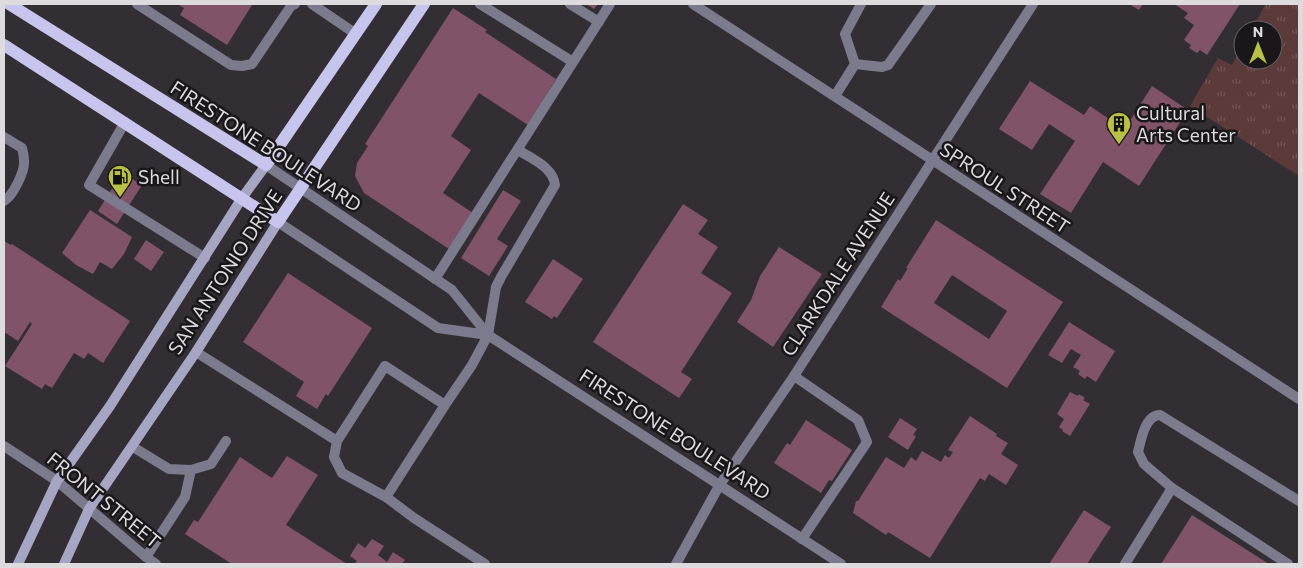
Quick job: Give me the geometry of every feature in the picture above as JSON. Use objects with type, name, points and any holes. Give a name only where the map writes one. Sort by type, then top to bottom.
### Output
[{"type":"main road","name":"FIRESTONE BOULEVARD","points":[[8,4],[266,165]]},
{"type":"main road","name":"SAN ANTONIO DRIVE","points":[[18,564],[58,481],[110,406],[242,198],[376,4]]},
{"type":"main road","name":"SAN ANTONIO DRIVE","points":[[64,564],[89,509],[196,352],[278,222],[424,4]]},
{"type":"main road","name":"FIRESTONE BOULEVARD","points":[[4,45],[278,222]]},
{"type":"street","points":[[4,8],[8,4]]},
{"type":"street","points":[[137,4],[231,65],[242,66],[252,64],[291,6],[295,4]]},
{"type":"street","points":[[312,4],[356,34]]},
{"type":"street","points":[[480,4],[573,62]]},
{"type":"street","points":[[570,4],[599,22]]},
{"type":"street","points":[[435,279],[610,4]]},
{"type":"street","name":"SPROUL STREET","points":[[693,4],[1299,400]]},
{"type":"street","points":[[855,64],[845,34],[861,4]]},
{"type":"street","points":[[855,64],[885,67],[931,4]]},
{"type":"street","name":"CLARKDALE AVENUE","points":[[676,564],[719,486],[794,376],[931,160],[1034,4]]},
{"type":"street","points":[[835,96],[855,64]]},
{"type":"street","points":[[125,122],[89,185],[205,258]]},
{"type":"street","points":[[4,137],[22,148],[25,163],[18,183],[7,200],[4,201]]},
{"type":"street","points":[[386,497],[472,365],[488,336],[499,282],[555,183],[552,175],[545,167],[518,150]]},
{"type":"street","name":"FIRESTONE BOULEVARD","points":[[266,165],[452,290],[488,336],[841,564]]},
{"type":"street","name":"FIRESTONE BOULEVARD","points":[[278,222],[438,328],[488,336]]},
{"type":"street","points":[[196,352],[337,441]]},
{"type":"street","points":[[445,405],[385,366],[337,441],[334,457],[342,474],[386,497],[414,518],[484,564]]},
{"type":"street","points":[[794,376],[858,420],[867,442],[802,539]]},
{"type":"street","points":[[1288,564],[1172,488],[1144,464],[1138,452],[1148,422],[1151,417],[1160,415],[1299,501]]},
{"type":"street","points":[[132,447],[169,469],[191,470],[211,464],[226,441]]},
{"type":"street","name":"FRONT STREET","points":[[4,446],[58,481],[156,564]]},
{"type":"street","points":[[146,557],[185,498],[191,470]]},
{"type":"street","points":[[1125,564],[1172,488]]},
{"type":"green space","points":[[1266,4],[1299,4],[1299,176],[1190,106],[1218,58],[1232,65],[1233,63],[1233,70],[1283,70],[1283,20],[1257,20]]},
{"type":"building","points":[[177,4],[252,5],[227,45],[180,15],[184,8]]},
{"type":"building","points":[[586,4],[598,4],[594,9]]},
{"type":"building","points":[[1129,4],[1143,4],[1139,10]]},
{"type":"building","points":[[1174,4],[1240,4],[1207,55],[1200,50],[1197,53],[1189,48],[1191,45],[1184,40],[1194,25],[1184,18],[1188,13]]},
{"type":"building","points":[[453,8],[487,30],[485,32],[556,79],[528,125],[479,93],[451,136],[471,150],[443,193],[473,213],[449,249],[364,193],[355,176],[357,163],[368,146],[365,144]]},
{"type":"building","name":"Cultural Arts Center","points":[[1030,81],[1084,115],[1090,106],[1112,121],[1107,130],[1119,138],[1152,86],[1188,110],[1139,186],[1103,162],[1071,213],[1040,194],[1075,141],[1049,124],[1032,150],[999,129]]},
{"type":"building","name":"Shell","points":[[122,173],[142,185],[117,224],[98,211]]},
{"type":"building","points":[[503,190],[521,201],[497,239],[508,246],[489,276],[461,258]]},
{"type":"building","points":[[683,204],[708,220],[698,234],[718,247],[701,273],[732,293],[681,372],[692,379],[679,398],[593,342]]},
{"type":"building","points":[[90,210],[132,237],[124,254],[112,269],[100,262],[93,274],[76,265],[62,253]]},
{"type":"building","points":[[936,220],[1063,302],[1007,388],[881,307],[898,279],[900,281],[908,268],[906,268]],"holes":[[[952,275],[1007,311],[989,339],[934,303]]]},
{"type":"building","points":[[146,240],[164,252],[151,271],[134,259]]},
{"type":"building","points":[[4,241],[12,244],[130,321],[103,363],[88,353],[84,359],[74,353],[52,388],[45,384],[42,389],[5,366],[32,324],[30,322],[18,341],[4,332]]},
{"type":"building","points":[[779,247],[822,274],[773,347],[737,322],[751,300],[760,276]]},
{"type":"building","points":[[553,259],[583,279],[557,318],[554,316],[552,319],[525,302]]},
{"type":"building","points":[[288,273],[372,328],[328,396],[326,394],[317,409],[296,396],[304,382],[243,342]]},
{"type":"building","points":[[1069,322],[1115,351],[1096,382],[1087,376],[1085,379],[1078,374],[1080,371],[1073,367],[1081,355],[1071,349],[1062,363],[1048,355]]},
{"type":"building","points":[[1070,392],[1078,396],[1079,394],[1085,398],[1083,400],[1090,404],[1070,436],[1059,427],[1064,419],[1057,414]]},
{"type":"building","points":[[970,416],[1008,443],[1001,454],[1018,465],[1006,485],[989,474],[985,481],[980,478],[930,558],[888,532],[886,535],[853,513],[856,501],[858,501],[886,457],[904,468],[911,457],[916,461],[922,451],[941,462],[945,455],[949,458],[953,452],[948,450]]},
{"type":"building","points":[[900,418],[917,429],[913,435],[916,436],[908,450],[888,437]]},
{"type":"building","points":[[806,420],[852,450],[832,481],[829,480],[821,493],[774,463],[787,443],[790,445]]},
{"type":"building","points":[[287,456],[318,475],[286,525],[347,564],[232,564],[185,534],[194,520],[198,522],[240,457],[272,478]]},
{"type":"building","points":[[1084,510],[1111,527],[1087,564],[1049,564]]},
{"type":"building","points":[[1192,515],[1269,564],[1161,564]]},
{"type":"building","points":[[372,539],[384,546],[378,555],[387,562],[393,552],[405,560],[402,564],[354,564],[357,561],[350,556],[358,543],[365,548]]},
{"type":"place","name":"Cultural Arts Center","points":[[1119,145]]},
{"type":"place","name":"Shell","points":[[120,198]]}]
